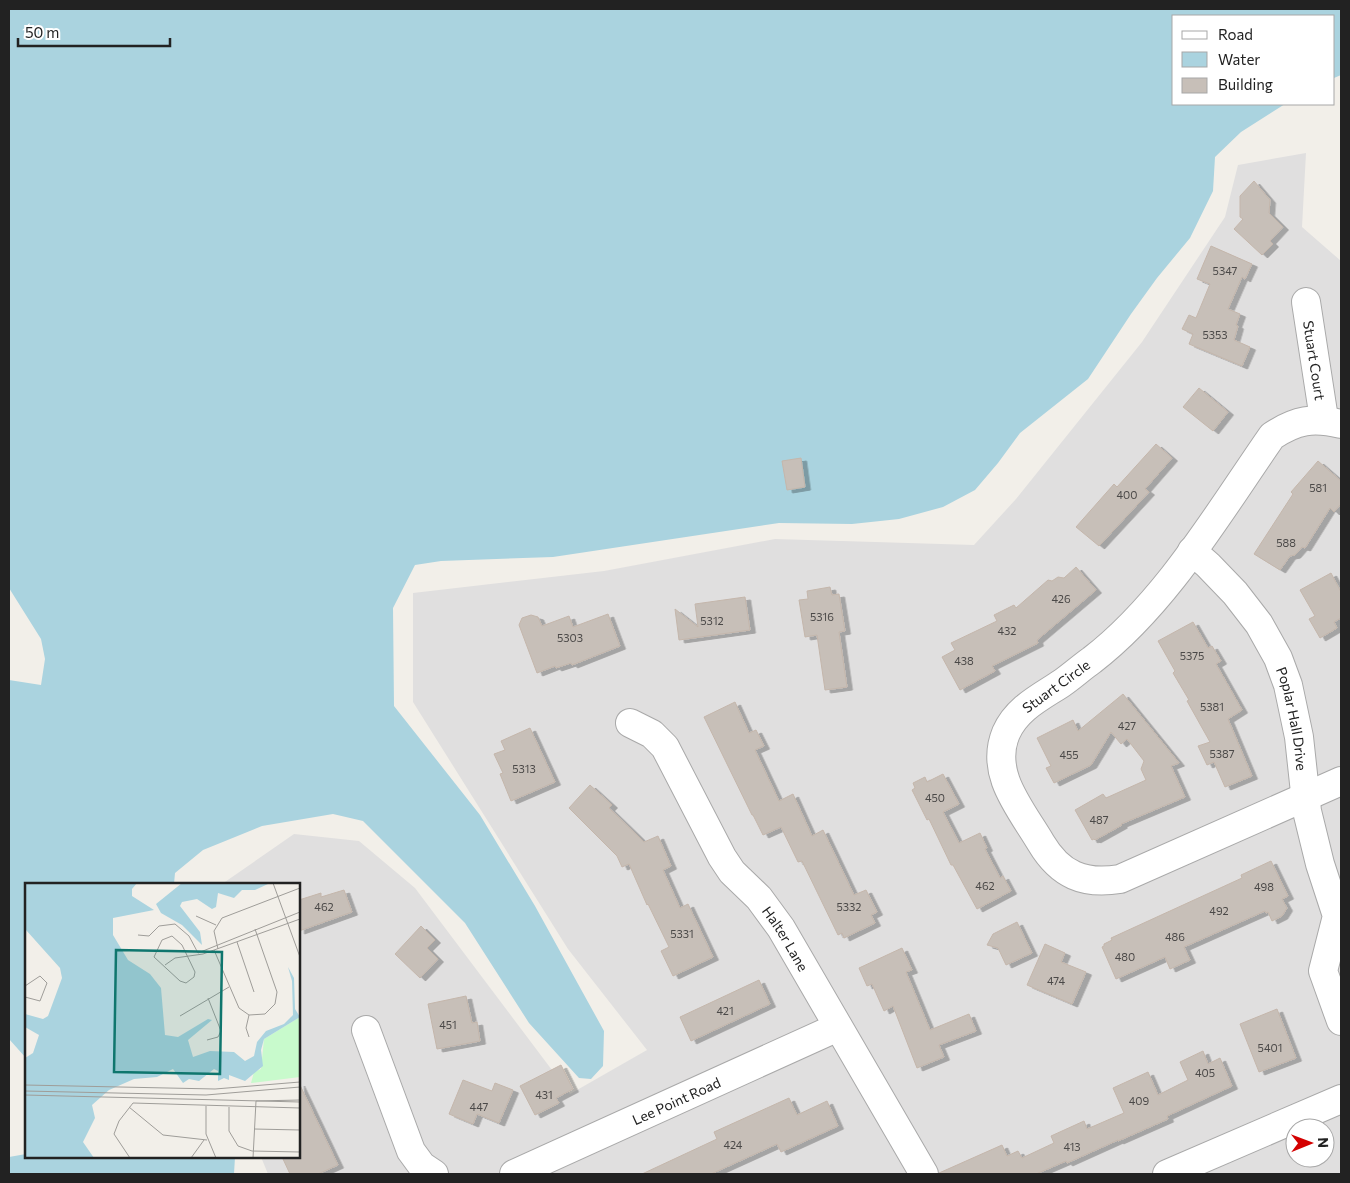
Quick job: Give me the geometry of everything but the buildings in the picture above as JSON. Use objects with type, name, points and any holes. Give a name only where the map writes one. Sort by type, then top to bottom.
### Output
[{"type":"street","name":"Stuart Court","points":[[1306,302],[1333,422]]},
{"type":"street","name":"Stuart Circle","points":[[1333,422],[1307,420],[1287,426],[1272,436],[1174,578],[1133,623],[1095,657],[1018,714],[1006,732],[1001,753],[1002,770],[1006,784],[1053,861],[1066,872],[1086,880],[1103,882],[1120,879],[1341,781]]},
{"type":"street","name":"Poplar Hall Drive","points":[[1192,551],[1236,593],[1259,624],[1278,658],[1288,686],[1299,737],[1306,797],[1320,864],[1340,917],[1323,971],[1341,1021]]},
{"type":"street","name":"Halter Lane","points":[[630,723],[652,734],[665,747],[722,857],[732,872],[759,898],[782,928],[924,1174]]},
{"type":"street","name":"Lee Point Road","points":[[514,1174],[838,1027]]},
{"type":"street","points":[[366,1030],[411,1151],[422,1166],[434,1174]]},
{"type":"street","points":[[1167,1174],[1341,1099]]},
{"type":"shaded area","points":[[1306,153],[1302,227],[1341,261],[1341,1174],[268,1174],[261,1158],[300,1158],[300,883],[223,883],[294,834],[359,841],[415,888],[570,1094],[647,1050],[568,949],[413,702],[413,593],[604,571],[775,539],[974,545],[1016,499],[1142,342],[1225,217],[1238,165]]},
{"type":"water","points":[[9,9],[1341,9],[1341,75],[1335,78],[1335,15],[1172,15],[1172,105],[1283,105],[1241,132],[1215,157],[1213,191],[1190,238],[1157,278],[1088,379],[1020,433],[975,490],[943,507],[899,519],[852,524],[779,523],[553,557],[441,561],[415,565],[393,608],[394,706],[480,815],[535,906],[604,1031],[603,1066],[591,1079],[579,1078],[529,1023],[465,923],[363,821],[333,814],[262,826],[203,850],[175,873],[174,883],[25,883],[25,1057],[9,1039],[9,680],[41,685],[45,659],[41,639],[9,588]]},
{"type":"water","points":[[25,1154],[25,1158],[235,1158],[234,1174],[9,1174],[9,1157]]}]
